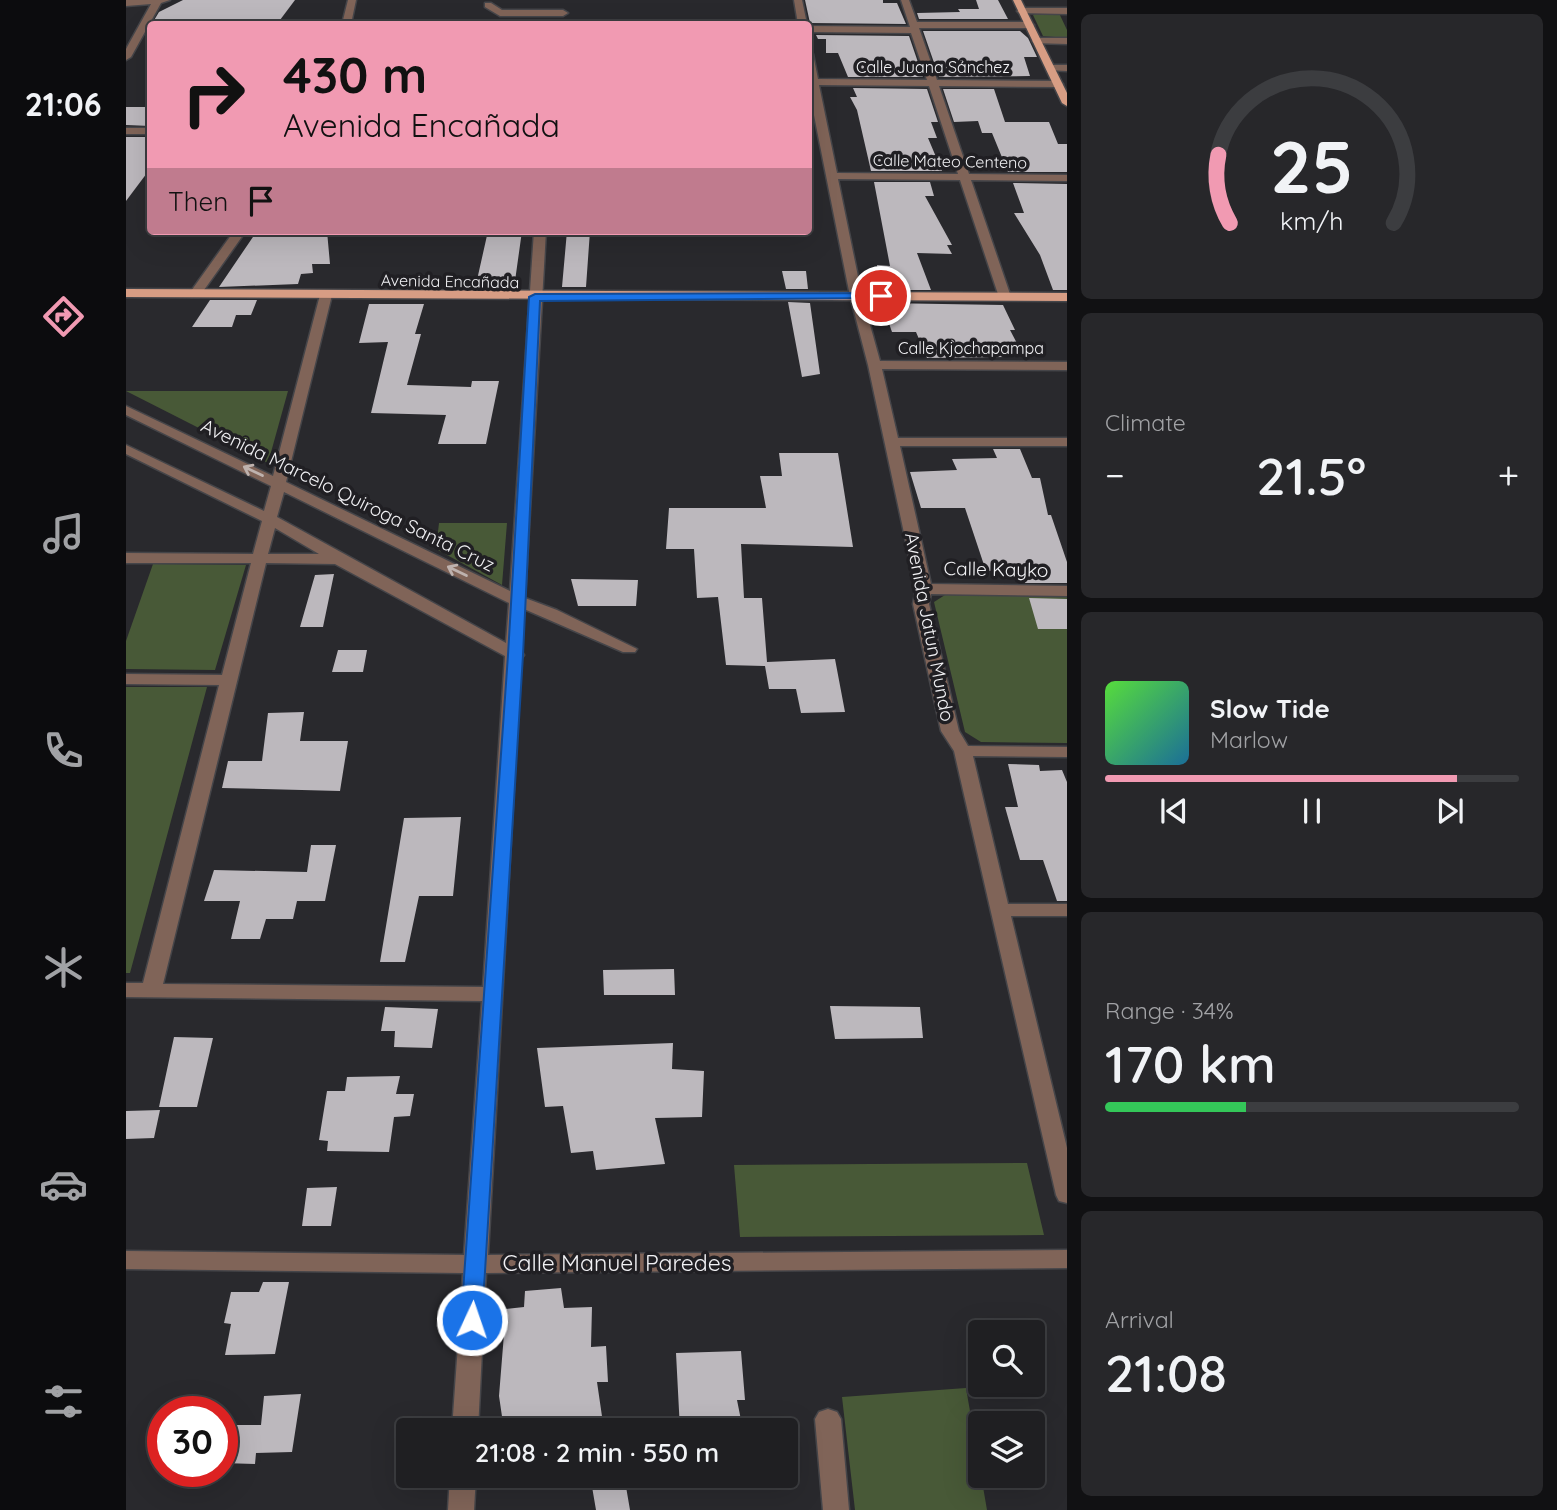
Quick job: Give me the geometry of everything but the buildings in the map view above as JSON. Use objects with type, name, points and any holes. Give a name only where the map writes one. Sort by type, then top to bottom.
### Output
[{"type":"main road","points":[[1017,0],[1067,103]]},
{"type":"main road","name":"Avenida Encañada","points":[[126,293],[535,297],[1067,297]]},
{"type":"street","points":[[347,21],[352,0]]},
{"type":"street","points":[[562,21],[565,0]]},
{"type":"street","points":[[799,0],[802,21]]},
{"type":"street","points":[[905,0],[1004,297]]},
{"type":"street","points":[[126,3],[162,1]]},
{"type":"street","points":[[148,21],[162,1]]},
{"type":"street","points":[[488,5],[500,13],[563,13]]},
{"type":"street","points":[[1022,11],[1067,11]]},
{"type":"street","points":[[127,53],[147,23]]},
{"type":"street","points":[[812,29],[1029,25]]},
{"type":"street","points":[[137,37],[147,38]]},
{"type":"street","points":[[1037,41],[1067,41]]},
{"type":"street","points":[[1050,68],[1067,68]]},
{"type":"street","name":"Calle Juana Sánchez","points":[[812,82],[1058,84]]},
{"type":"street","name":"Avenida Jatun Mundo","points":[[812,86],[833,176],[856,296],[875,365],[924,589],[921,604],[950,731],[963,751],[1067,1195]]},
{"type":"street","points":[[126,131],[147,131]]},
{"type":"street","name":"Calle Mateo Centeno","points":[[833,176],[1067,178]]},
{"type":"street","points":[[195,294],[237,235]]},
{"type":"street","points":[[466,1418],[491,995],[516,655],[540,235]]},
{"type":"street","points":[[151,990],[326,295]]},
{"type":"street","name":"Calle Kjochapampa","points":[[875,365],[1067,366]]},
{"type":"street","name":"Avenida Marcelo Quiroga Santa Cruz","points":[[126,410],[518,601],[629,649]]},
{"type":"street","points":[[892,442],[1064,442],[1067,458]]},
{"type":"street","points":[[127,449],[270,519],[338,559],[516,655]]},
{"type":"street","points":[[126,558],[338,559]]},
{"type":"street","name":"Calle Kayko","points":[[924,589],[1067,591]]},
{"type":"street","points":[[126,679],[229,680]]},
{"type":"street","points":[[963,751],[1067,752]]},
{"type":"street","points":[[1000,910],[1067,910]]},
{"type":"street","points":[[126,990],[491,995]]},
{"type":"street","name":"Calle Manuel Paredes","points":[[126,1259],[475,1264],[1067,1259]]},
{"type":"street","points":[[828,1419],[836,1510]]},
{"type":"street","points":[[461,1510],[462,1488]]},
{"type":"green space","points":[[1059,13],[1067,30],[1067,38],[1043,36],[1033,15]]},
{"type":"green space","points":[[126,391],[288,391],[268,463]]},
{"type":"green space","points":[[439,523],[507,523],[502,585],[436,549]]},
{"type":"green space","points":[[153,564],[246,565],[215,670],[126,669],[126,641]]},
{"type":"green space","points":[[945,595],[1067,596],[1067,743],[981,742],[965,732],[934,602]]},
{"type":"green space","points":[[126,687],[207,687],[130,973],[126,973]]},
{"type":"green space","points":[[1027,1163],[1044,1235],[740,1237],[734,1165]]},
{"type":"green space","points":[[966,1388],[970,1411],[968,1488],[983,1488],[987,1510],[855,1510],[842,1397]]},
{"type":"route","points":[[472,1320],[491,995],[516,655],[535,297],[881,296]]}]
